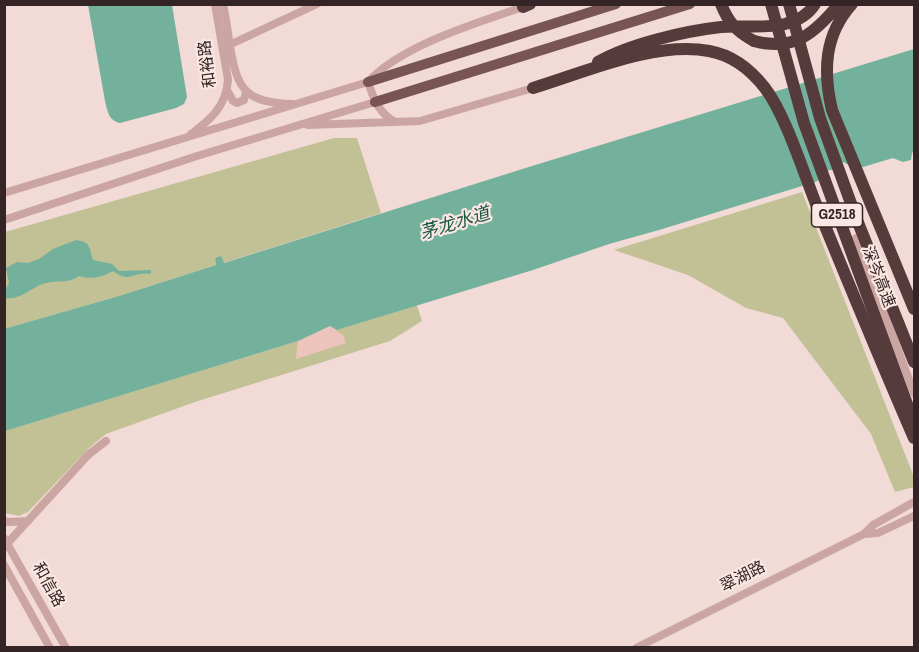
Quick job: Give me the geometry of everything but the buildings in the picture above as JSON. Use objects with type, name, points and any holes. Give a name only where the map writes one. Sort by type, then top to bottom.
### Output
[{"type":"highway","points":[[721,4],[727,19],[740,33],[753,41],[769,46],[787,44],[803,38],[817,29],[839,4]]},
{"type":"highway","name":"深岑高速","points":[[771,4],[804,123],[915,423]]},
{"type":"highway","name":"深岑高速","points":[[789,4],[820,118],[857,220],[915,360]]},
{"type":"highway","points":[[572,76],[607,57],[663,39],[721,27],[784,25],[799,20],[815,4]]},
{"type":"highway","points":[[852,4],[838,25],[831,43],[826,64],[827,86],[832,110],[915,309]]},
{"type":"highway","points":[[533,88],[638,56],[676,48],[711,51],[729,57],[749,70],[766,89],[774,103],[868,332],[915,438]]},
{"type":"main road","points":[[368,82],[616,4]]},
{"type":"main road","points":[[375,102],[690,4]]},
{"type":"street","name":"和裕路","points":[[215,4],[234,71],[246,91]]},
{"type":"street","name":"和裕路","points":[[185,139],[217,112],[227,90],[223,4]]},
{"type":"street","points":[[226,47],[317,4]]},
{"type":"street","points":[[4,194],[303,104],[368,82],[380,69],[398,57],[472,25],[526,6]]},
{"type":"street","points":[[368,82],[375,102],[387,118],[397,123]]},
{"type":"street","points":[[296,125],[397,123],[432,119],[533,88]]},
{"type":"street","points":[[227,90],[233,101],[238,103],[244,100],[246,91],[262,100],[303,104]]},
{"type":"street","points":[[4,220],[296,125],[375,102]]},
{"type":"street","points":[[856,238],[915,393]]},
{"type":"street","points":[[871,278],[883,275],[915,360]]},
{"type":"street","points":[[6,543],[88,454],[106,441]]},
{"type":"street","name":"翠湖路","points":[[636,648],[864,534],[873,525],[915,502]]},
{"type":"street","name":"翠湖路","points":[[864,534],[878,533],[915,516]]},
{"type":"street","points":[[4,521],[28,521]]},
{"type":"street","name":"和信路","points":[[6,543],[66,648]]},
{"type":"street","name":"和信路","points":[[4,565],[50,648]]},
{"type":"street","points":[[4,580],[19,591]]},
{"type":"shaded area","points":[[334,138],[357,138],[381,213],[223,263],[221,257],[215,259],[216,265],[5,329],[5,232]]},
{"type":"shaded area","points":[[802,192],[914,477],[914,487],[895,492],[871,434],[783,318],[746,308],[688,275],[614,250]]},
{"type":"shaded area","points":[[417,305],[422,321],[390,341],[195,402],[106,434],[89,448],[28,512],[19,516],[5,513],[4,431],[298,341],[330,326],[337,330]]},
{"type":"shaded area","points":[[330,326],[343,335],[346,343],[296,359],[298,341]]},
{"type":"water","points":[[88,5],[172,5],[187,97],[184,104],[120,123],[111,118],[105,101]]},
{"type":"water","name":"茅龙水道","points":[[914,49],[914,151],[911,160],[903,162],[893,158],[863,167],[853,167],[843,162],[815,182],[337,330],[330,326],[298,341],[5,431],[4,329],[216,265],[215,258],[221,256],[224,263]]},
{"type":"water","points":[[76,240],[87,244],[93,260],[112,264],[119,271],[151,270],[151,274],[124,277],[113,271],[97,277],[79,276],[67,281],[46,283],[17,297],[5,298],[5,290],[9,283],[6,268],[17,262],[28,263],[39,259],[53,249]]}]
